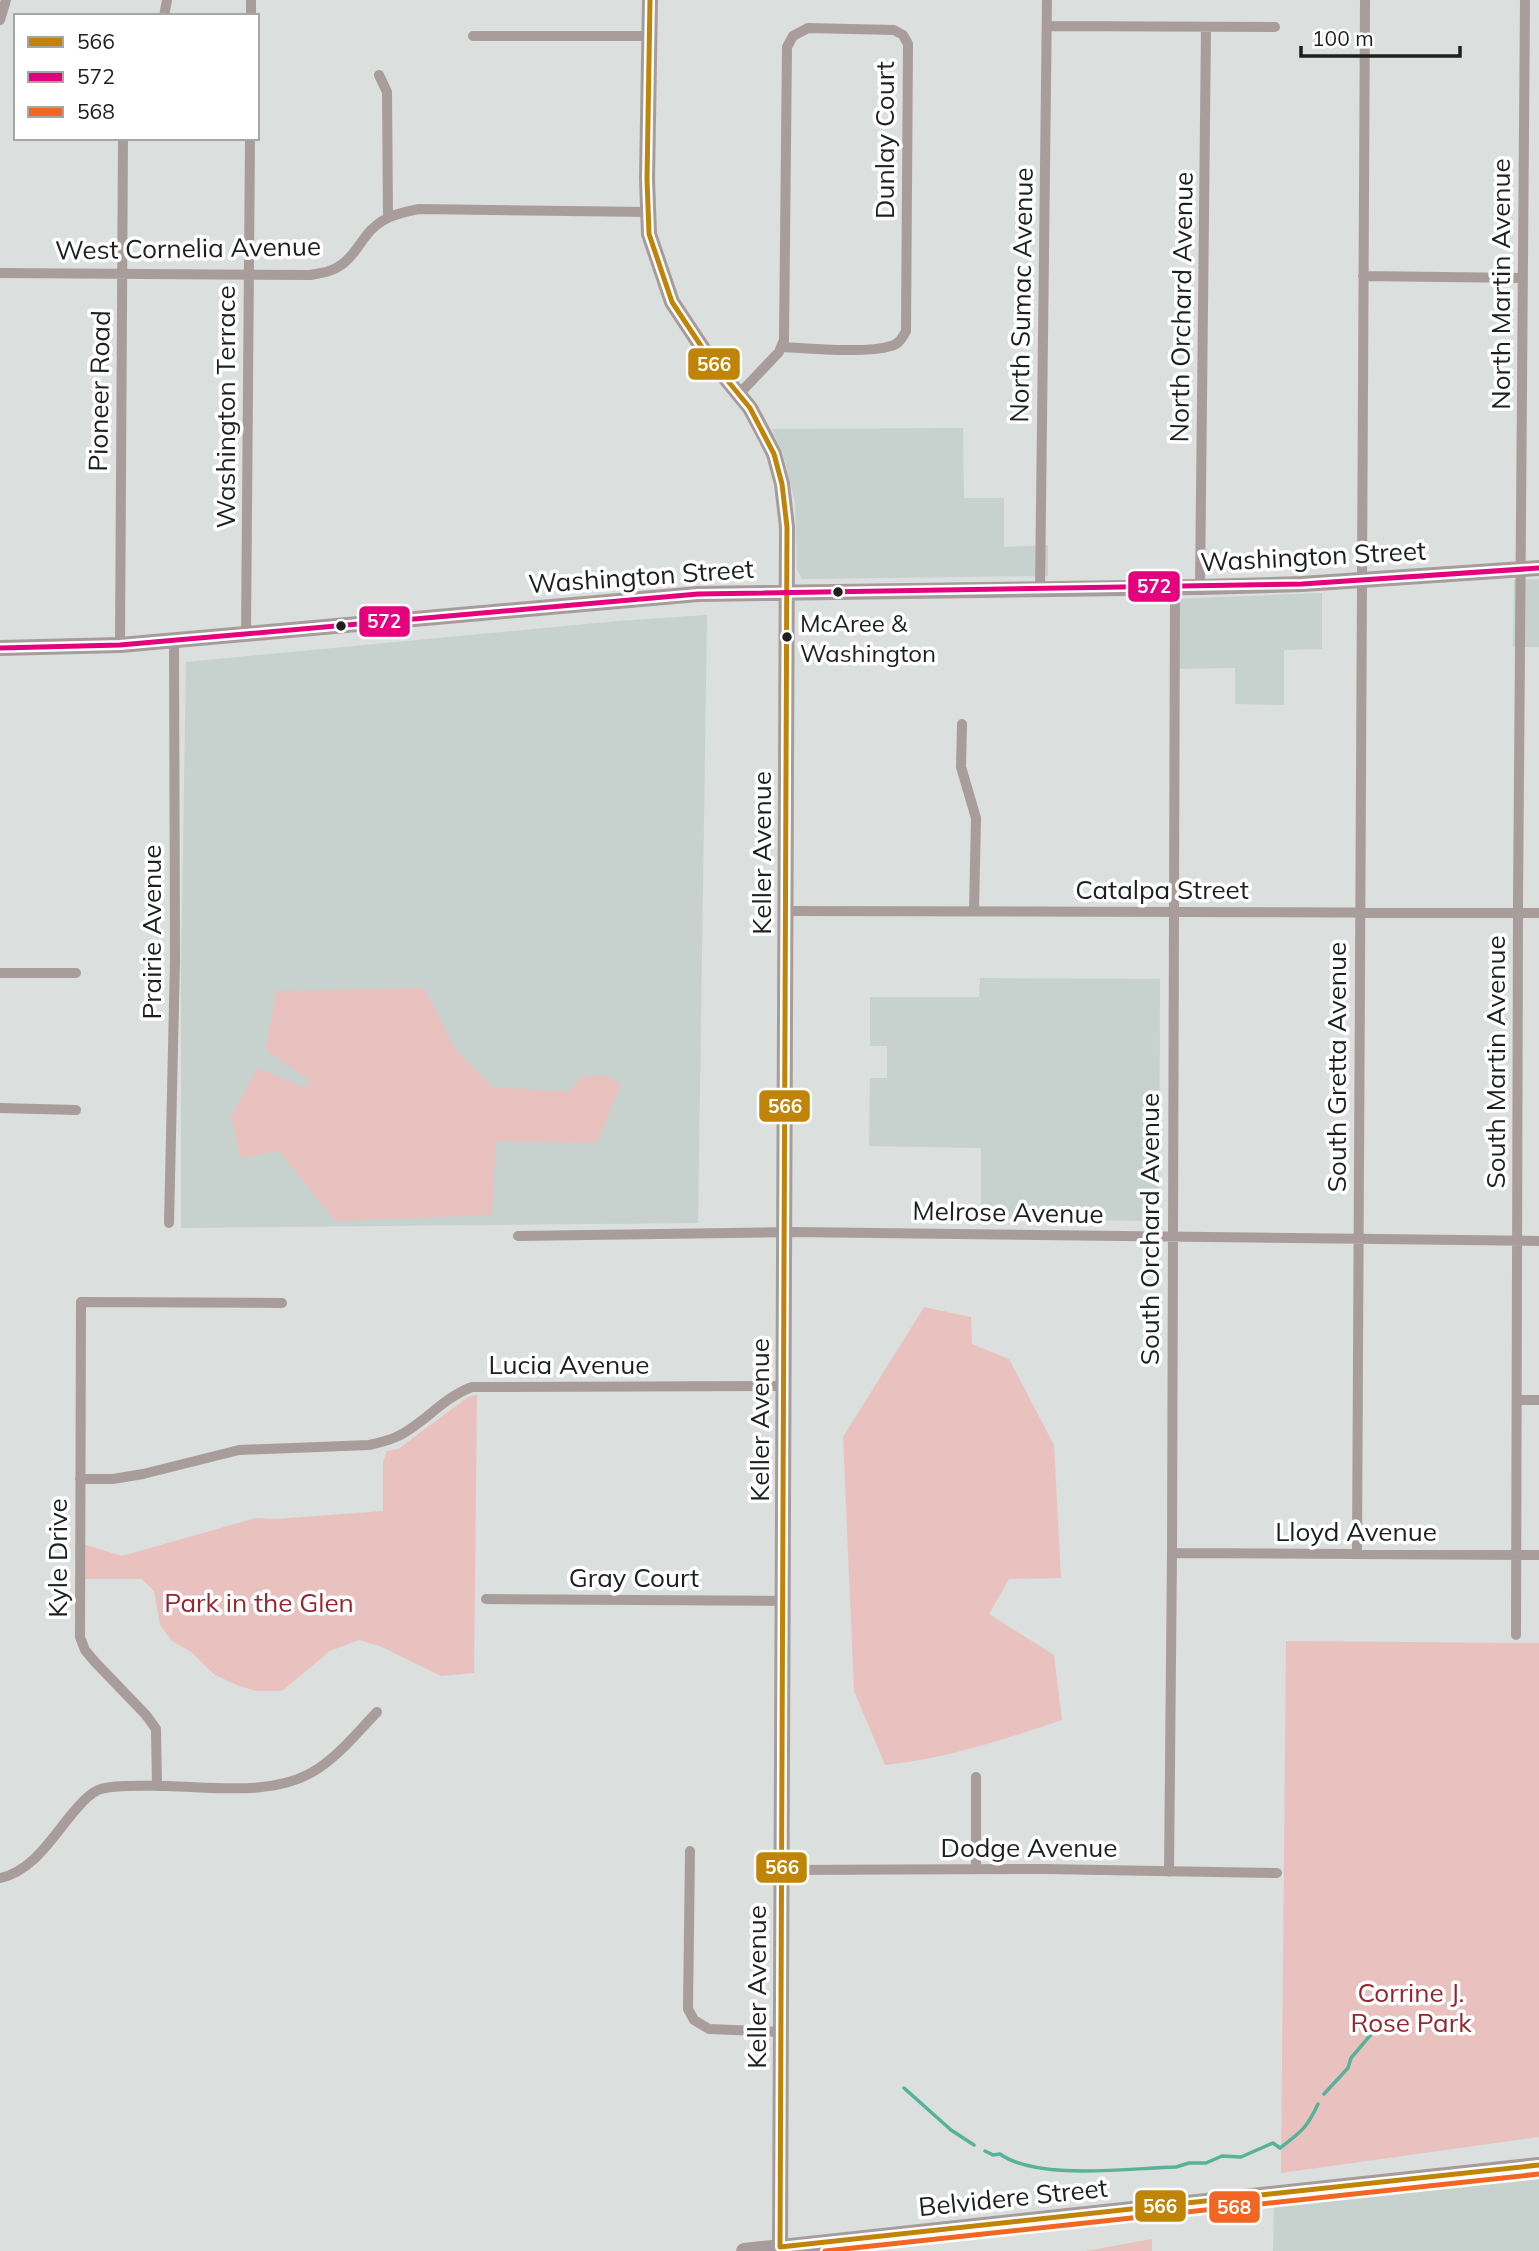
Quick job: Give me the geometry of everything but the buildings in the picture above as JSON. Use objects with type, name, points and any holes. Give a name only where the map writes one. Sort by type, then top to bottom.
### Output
[{"type":"main road","name":"Keller Avenue","points":[[650,0],[647,169],[649,233],[672,302],[709,358],[740,393],[766,438],[777,465],[786,513],[780,2247]]},
{"type":"main road","name":"Washington Street","points":[[0,648],[120,645],[698,594],[1200,587],[1539,568]]},
{"type":"main road","name":"Belvidere Street","points":[[744,2251],[1539,2165]]},
{"type":"street","points":[[0,20],[6,0]]},
{"type":"street","name":"North Sumac Avenue","points":[[1040,590],[1047,0]]},
{"type":"street","name":"South Gretta Avenue","points":[[1357,1554],[1365,0]]},
{"type":"street","name":"North Martin Avenue","points":[[1520,569],[1525,0]]},
{"type":"street","points":[[1047,26],[1275,27]]},
{"type":"street","name":"North Orchard Avenue","points":[[1200,587],[1206,27]]},
{"type":"street","name":"Dunlay Court","points":[[808,28],[894,30],[903,35],[908,44],[906,331],[901,341],[893,346],[871,349],[781,347],[784,340],[787,47],[793,36],[808,28]]},
{"type":"street","points":[[473,36],[649,36]]},
{"type":"street","points":[[379,75],[387,92],[388,218]]},
{"type":"street","name":"Pioneer Road","points":[[120,645],[123,140]]},
{"type":"street","name":"Washington Terrace","points":[[246,634],[250,140]]},
{"type":"street","name":"West Cornelia Avenue","points":[[0,273],[310,275],[331,271],[343,264],[368,233],[400,212],[419,209],[648,212]]},
{"type":"street","points":[[1363,276],[1522,278]]},
{"type":"street","points":[[740,393],[781,347]]},
{"type":"street","name":"South Martin Avenue","points":[[1516,1635],[1520,569]]},
{"type":"street","name":"South Orchard Avenue","points":[[1169,1872],[1175,587]]},
{"type":"street","name":"Prairie Avenue","points":[[169,1223],[175,960],[174,640]]},
{"type":"street","points":[[962,724],[961,767],[976,818],[974,911]]},
{"type":"street","name":"Catalpa Street","points":[[786,911],[1539,913]]},
{"type":"street","points":[[0,973],[76,973]]},
{"type":"street","points":[[0,1108],[76,1110]]},
{"type":"street","name":"Melrose Avenue","points":[[518,1236],[785,1232],[1539,1241]]},
{"type":"street","name":"Kyle Drive","points":[[157,1786],[156,1729],[146,1715],[94,1662],[80,1637],[76,1299],[282,1303]]},
{"type":"street","name":"Lucia Avenue","points":[[80,1479],[114,1479],[143,1474],[239,1450],[369,1445],[399,1436],[449,1398],[472,1387],[784,1386]]},
{"type":"street","points":[[1517,1400],[1539,1400]]},
{"type":"street","name":"Lloyd Avenue","points":[[1172,1553],[1539,1555]]},
{"type":"street","name":"Gray Court","points":[[486,1599],[783,1601]]},
{"type":"street","points":[[0,1878],[22,1869],[41,1852],[58,1829],[95,1791],[105,1788],[157,1786],[256,1787],[296,1780],[328,1762],[377,1712]]},
{"type":"street","points":[[976,1777],[976,1869]]},
{"type":"street","points":[[690,1851],[688,2009],[694,2020],[709,2029],[781,2032]]},
{"type":"street","name":"Dodge Avenue","points":[[781,1870],[976,1869],[1277,1874]]},
{"type":"shaded area","points":[[963,428],[964,498],[1004,498],[1004,547],[1048,545],[1048,576],[802,579],[797,570],[795,503],[783,454],[772,429]]},
{"type":"shaded area","points":[[1539,579],[1539,647],[1513,647],[1514,580]]},
{"type":"shaded area","points":[[1322,593],[1322,649],[1284,650],[1284,705],[1235,704],[1235,668],[1172,669],[1170,599]]},
{"type":"shaded area","points":[[707,615],[698,1223],[181,1228],[181,972],[186,662]]},
{"type":"shaded area","points":[[980,978],[1160,979],[1159,1221],[981,1219],[981,1148],[869,1146],[870,1078],[887,1078],[887,1046],[870,1046],[870,997],[979,997]]},
{"type":"shaded area","points":[[1539,2175],[1539,2251],[1273,2251],[1274,2203]]},
{"type":"green space","points":[[424,988],[456,1050],[492,1087],[568,1092],[581,1077],[604,1075],[621,1084],[597,1143],[496,1141],[492,1215],[335,1221],[278,1150],[241,1159],[231,1117],[257,1068],[304,1087],[312,1082],[266,1050],[276,991]]},
{"type":"green space","points":[[924,1307],[971,1317],[972,1344],[1009,1359],[1054,1445],[1061,1578],[1009,1579],[989,1614],[1054,1655],[1062,1720],[953,1753],[885,1765],[854,1691],[843,1437]]},
{"type":"green space","name":"Park in the Glen","points":[[477,1395],[474,1673],[441,1676],[382,1647],[359,1640],[330,1651],[282,1691],[257,1691],[215,1675],[191,1652],[172,1641],[160,1625],[154,1591],[142,1579],[83,1579],[83,1544],[122,1556],[256,1518],[383,1511],[383,1462],[387,1451],[398,1449],[468,1397]]},
{"type":"green space","name":"Corrine J. Rose Park","points":[[1286,1641],[1539,1643],[1539,2137],[1281,2173]]},
{"type":"green space","points":[[1152,2239],[1152,2251],[1086,2251]]},
{"type":"waterway","points":[[1324,2094],[1348,2068],[1351,2058],[1379,2025]]},
{"type":"waterway","points":[[904,2088],[951,2130],[974,2145]]},
{"type":"waterway","points":[[985,2151],[1037,2168],[1060,2170],[1176,2167],[1189,2163],[1206,2163],[1222,2156],[1241,2157],[1273,2143],[1280,2148],[1303,2129],[1318,2104]]},
{"type":"transit line","name":"566","points":[[650,0],[647,179],[649,234],[672,302],[709,358],[750,408],[774,454],[782,484],[787,527],[780,2247],[1539,2165]]},
{"type":"transit line","name":"572","points":[[0,648],[120,645],[698,594],[1302,584],[1539,568]]},
{"type":"transit line","name":"568","points":[[825,2251],[1539,2174]]},
{"type":"place","name":"McAree & Washington","points":[[787,637]]}]
